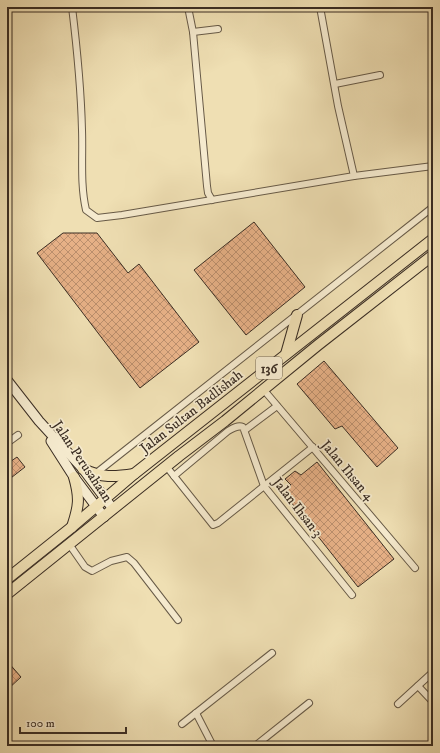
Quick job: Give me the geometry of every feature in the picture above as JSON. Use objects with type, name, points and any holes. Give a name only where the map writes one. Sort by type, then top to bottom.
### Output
[{"type":"main road","name":"Jalan Sultan Badlishah","points":[[7,579],[106,499],[134,474],[433,238]]},
{"type":"main road","name":"Jalan Sultan Badlishah","points":[[7,594],[166,466],[225,421],[263,388],[433,255]]},
{"type":"main road","points":[[286,354],[297,315]]},
{"type":"main road","name":"Jalan Perusahaan","points":[[7,380],[39,421],[83,469],[113,509]]},
{"type":"main road","name":"Jalan Perusahaan","points":[[39,421],[74,477],[104,516]]},
{"type":"main road","points":[[83,469],[96,474],[117,477],[134,474]]},
{"type":"main road","points":[[72,527],[78,511],[79,494],[74,477]]},
{"type":"street","points":[[72,7],[79,67],[83,197],[86,210],[97,218],[354,176],[433,166]]},
{"type":"street","points":[[188,7],[193,32],[207,186],[208,193],[212,200]]},
{"type":"street","points":[[327,7],[320,8],[338,106],[354,176]]},
{"type":"street","points":[[193,32],[218,29]]},
{"type":"street","points":[[335,84],[380,75]]},
{"type":"street","points":[[96,474],[433,207]]},
{"type":"street","name":"Jalan Ihsan 4","points":[[263,388],[415,568]]},
{"type":"street","points":[[174,476],[228,431],[243,428],[277,406]]},
{"type":"street","name":"Jalan Ihsan 3","points":[[243,428],[264,486],[352,595]]},
{"type":"street","points":[[7,443],[18,435]]},
{"type":"street","points":[[166,466],[213,525],[218,523],[313,447]]},
{"type":"street","points":[[69,544],[85,567],[92,571],[111,561],[127,557],[134,563],[178,620]]},
{"type":"street","points":[[182,724],[272,653]]},
{"type":"street","points":[[398,704],[433,672]]},
{"type":"street","points":[[418,686],[433,702]]},
{"type":"street","points":[[255,746],[309,703]]},
{"type":"street","points":[[196,713],[213,746]]},
{"type":"building","points":[[254,222],[305,287],[246,335],[194,270]]},
{"type":"building","points":[[63,233],[97,233],[128,273],[139,264],[199,342],[140,388],[37,253]]},
{"type":"building","points":[[324,361],[398,448],[377,467],[342,426],[335,429],[297,384]]},
{"type":"building","points":[[17,457],[25,467],[7,481],[7,464]]},
{"type":"building","points":[[317,462],[394,559],[358,587],[283,492],[291,485],[285,479],[295,471],[301,475]]},
{"type":"building","points":[[7,661],[21,677],[7,690]]}]
